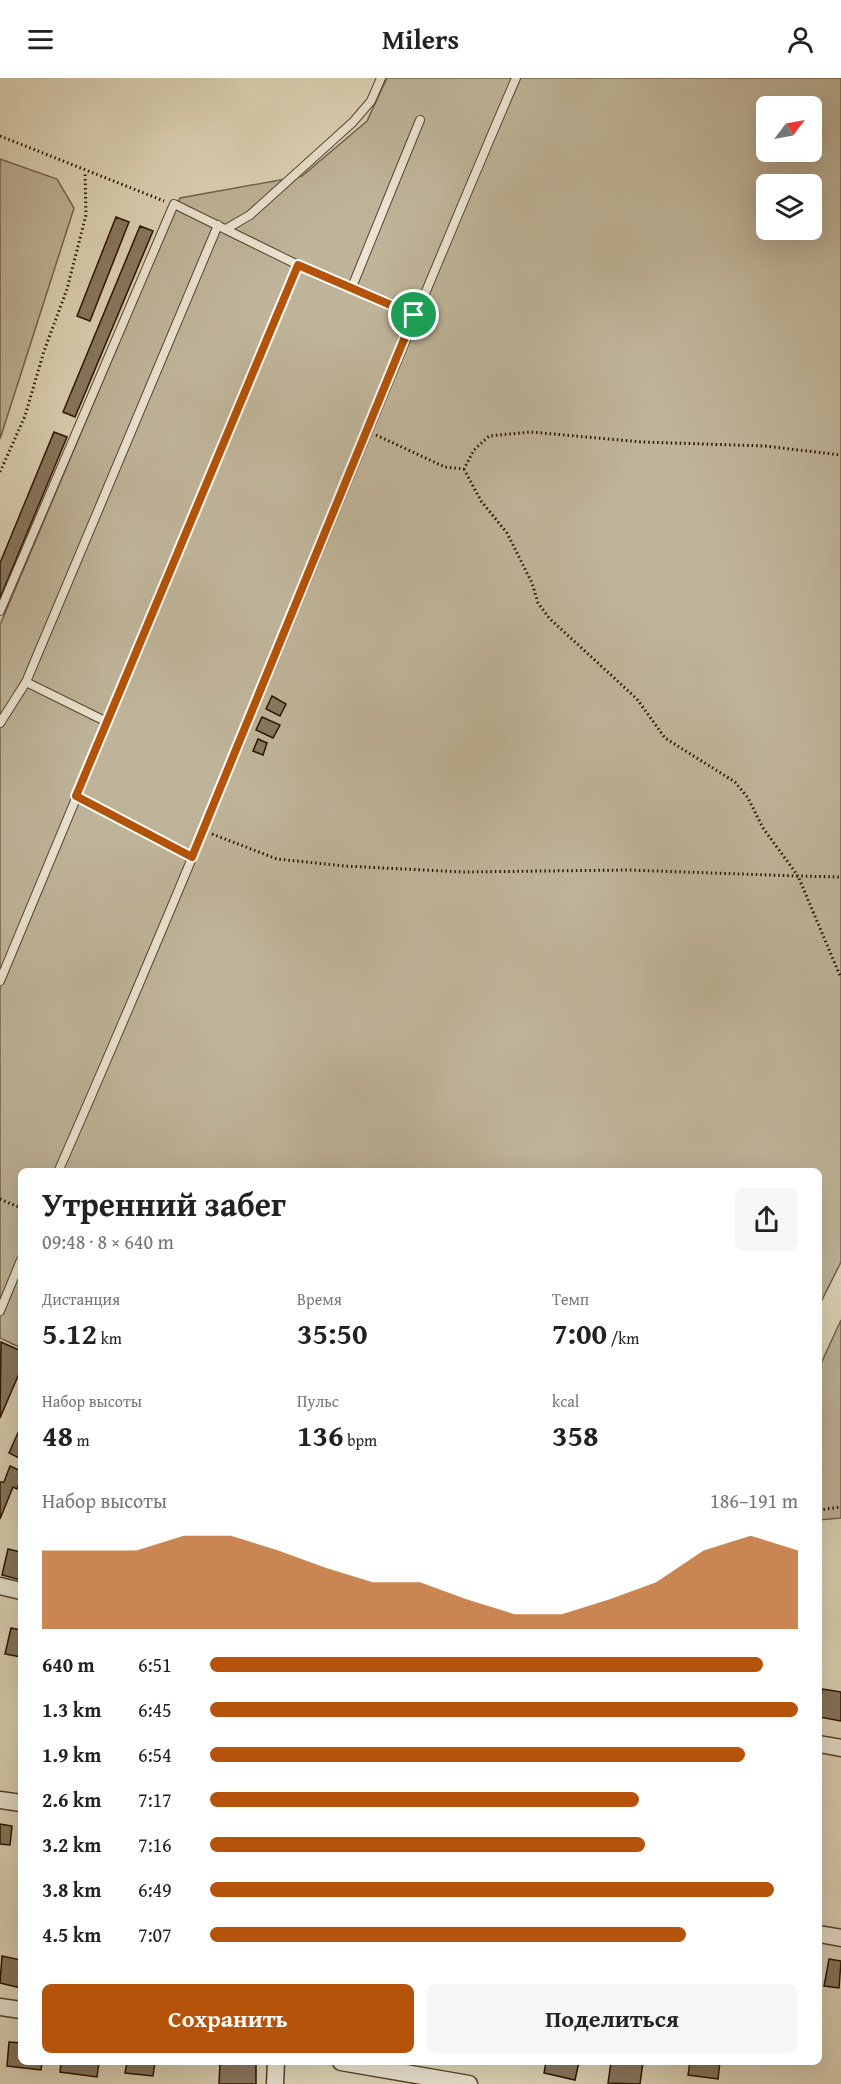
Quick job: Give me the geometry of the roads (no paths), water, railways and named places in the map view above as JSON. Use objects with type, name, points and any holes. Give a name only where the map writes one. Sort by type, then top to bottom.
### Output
[{"type":"street","points":[[0,1586],[18,1590]]},
{"type":"street","points":[[822,1745],[841,1748]]},
{"type":"street","points":[[0,1800],[18,1803]]},
{"type":"street","points":[[822,1935],[841,1938]]},
{"type":"street","points":[[0,2007],[18,2010]]},
{"type":"street","points":[[275,2084],[276,2065]]},
{"type":"street","points":[[358,2065],[469,2084]]},
{"type":"lane","points":[[0,723],[26,682],[222,227],[250,215],[353,122],[370,101],[381,78]]},
{"type":"lane","points":[[60,1168],[192,857],[414,315],[516,78]]},
{"type":"lane","points":[[352,287],[420,120]]},
{"type":"lane","points":[[0,611],[174,204],[298,265],[414,315]]},
{"type":"lane","points":[[0,981],[298,265]]},
{"type":"lane","points":[[26,682],[107,722]]},
{"type":"lane","points":[[0,1311],[18,1267]]}]
